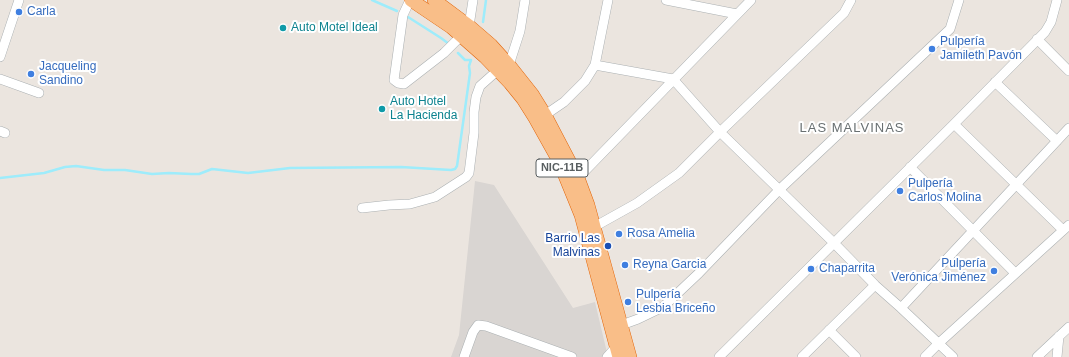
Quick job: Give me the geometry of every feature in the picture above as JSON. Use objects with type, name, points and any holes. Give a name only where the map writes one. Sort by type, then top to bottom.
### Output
[{"type":"highway","name":"NIC-11B","points":[[410,0],[451,27],[466,30]]},
{"type":"highway","name":"NIC-11B","points":[[434,0],[466,30],[491,45],[510,83],[523,99],[548,140],[559,161],[581,215],[616,327],[630,357]]},
{"type":"highway","name":"NIC-11B","points":[[503,67],[532,94],[560,142],[578,178],[594,227],[616,327],[618,352]]},
{"type":"street","points":[[0,57],[20,0]]},
{"type":"street","points":[[410,0],[403,14],[394,80],[404,84],[444,53],[466,30],[473,0]]},
{"type":"street","points":[[362,208],[410,204],[435,197],[466,177],[469,173],[474,133],[476,96],[480,86],[503,67],[520,31],[525,0]]},
{"type":"street","points":[[545,115],[564,102],[585,81],[595,65],[608,0]]},
{"type":"street","points":[[666,0],[737,14]]},
{"type":"street","points":[[578,178],[751,0]]},
{"type":"street","points":[[594,227],[637,203],[679,173],[844,13],[851,0]]},
{"type":"street","points":[[616,327],[638,319],[663,307],[699,273],[780,189],[950,29],[959,0]]},
{"type":"street","points":[[719,357],[1045,32],[1051,22],[1057,0]]},
{"type":"street","points":[[1037,39],[1069,72]]},
{"type":"street","points":[[595,65],[673,79],[720,132],[780,189],[875,285],[902,308],[953,357]]},
{"type":"street","points":[[0,79],[39,93]]},
{"type":"street","points":[[995,82],[1057,141]]},
{"type":"street","points":[[925,357],[1066,227],[1016,185],[954,124]]},
{"type":"street","points":[[902,308],[1069,128]]},
{"type":"street","points":[[910,167],[1015,273]]},
{"type":"street","points":[[802,357],[875,285]]},
{"type":"street","points":[[464,357],[473,332],[478,325],[486,326],[555,354],[572,357]]},
{"type":"street","points":[[1037,357],[1069,327]]},
{"type":"street","points":[[829,330],[856,357]]},
{"type":"street","points":[[1057,357],[1059,336]]},
{"type":"street","points":[[607,357],[618,352]]},
{"type":"shaded area","points":[[475,181],[494,185],[573,308],[595,302],[608,357],[451,357],[459,335]]},
{"type":"waterway","points":[[372,0],[397,11]]},
{"type":"waterway","points":[[483,22],[486,0]]},
{"type":"waterway","points":[[408,17],[449,44]]},
{"type":"waterway","points":[[0,178],[44,173],[65,167],[76,166],[152,174],[199,174],[212,169],[248,173],[290,168],[401,167],[455,169],[457,166],[471,60],[465,60],[458,53]]},
{"type":"place","name":"Carla","points":[[19,12]]},
{"type":"place","name":"Auto Motel Ideal","points":[[283,28]]},
{"type":"place","name":"Pulpería Jamileth Pavón","points":[[932,49]]},
{"type":"place","name":"Jacqueling Sandino","points":[[31,74]]},
{"type":"place","name":"Auto Hotel La Hacienda","points":[[382,109]]},
{"type":"place","name":"Pulpería Carlos Molina","points":[[900,191]]},
{"type":"place","name":"Rosa Amelia","points":[[619,234]]},
{"type":"place","name":"Barrio Las Malvinas","points":[[608,246]]},
{"type":"place","name":"Reyna Garcia","points":[[625,265]]},
{"type":"place","name":"Chaparrita","points":[[811,269]]},
{"type":"place","name":"Pulpería Verónica Jiménez","points":[[994,271]]},
{"type":"place","name":"Pulpería Lesbia Briceño","points":[[628,302]]},
{"type":"district","name":"LAS MALVINAS","points":[[852,128]]}]
